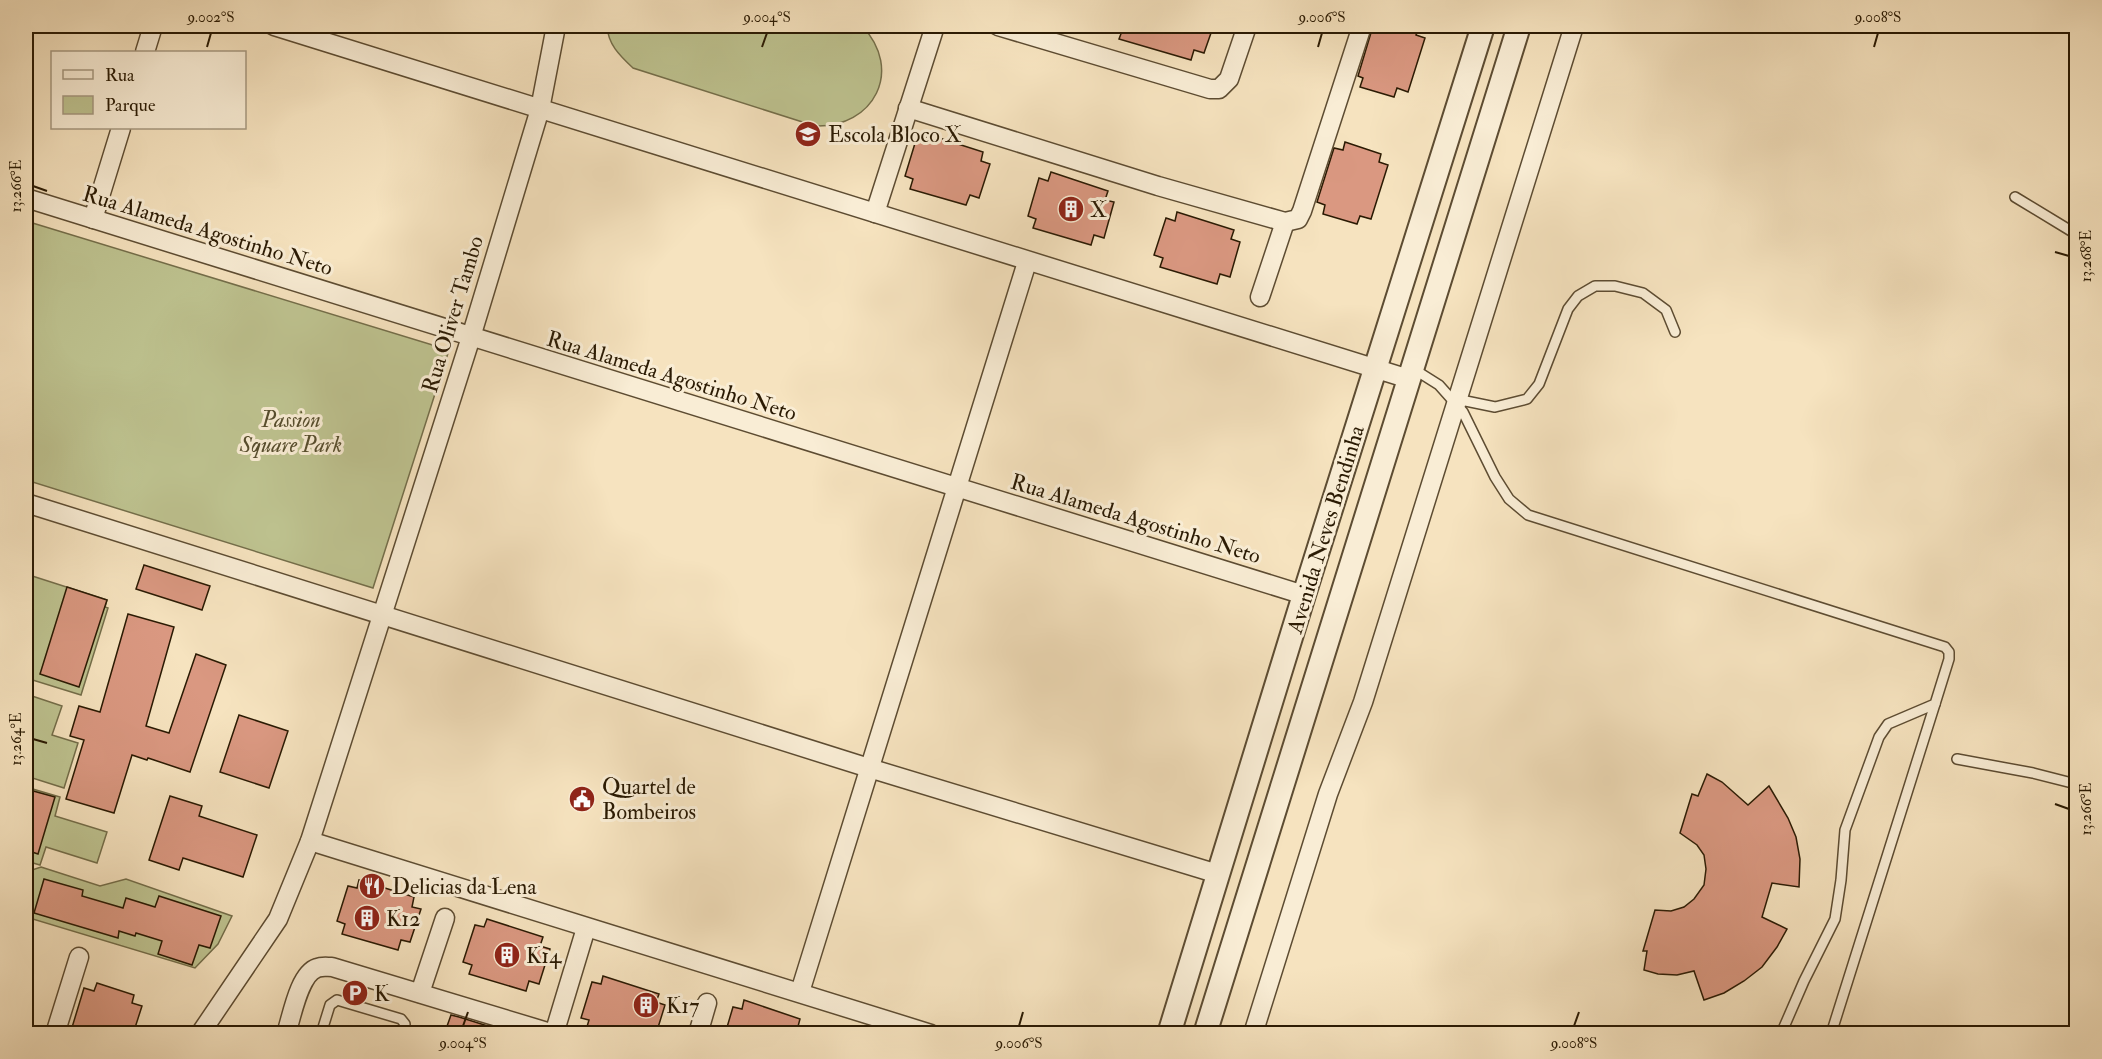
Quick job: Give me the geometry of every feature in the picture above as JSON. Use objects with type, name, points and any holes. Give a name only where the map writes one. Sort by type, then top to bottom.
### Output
[{"type":"street","points":[[145,51],[153,26]]},
{"type":"street","points":[[274,26],[1376,369],[1411,374]]},
{"type":"street","name":"Rua Oliver Tambo","points":[[200,1034],[278,919],[310,841],[471,337],[540,109],[556,26]]},
{"type":"street","points":[[875,213],[935,26]]},
{"type":"street","points":[[998,26],[1210,89],[1219,89],[1229,80],[1247,26]]},
{"type":"street","points":[[908,108],[1158,186],[1285,222],[1298,219],[1302,212],[1362,26]]},
{"type":"street","name":"Avenida Neves Bendinha","points":[[1169,1034],[1483,26]]},
{"type":"street","name":"Avenida Neves Bendinha","points":[[1205,1034],[1519,26]]},
{"type":"street","points":[[1253,1034],[1328,795],[1363,702],[1574,26]]},
{"type":"street","points":[[93,219],[121,129]]},
{"type":"street","name":"Rua Alameda Agostinho Neto","points":[[26,198],[1304,595]]},
{"type":"street","points":[[1260,297],[1285,222]]},
{"type":"street","points":[[800,992],[1027,262]]},
{"type":"street","points":[[26,503],[869,768],[1218,874]]},
{"type":"street","points":[[310,841],[931,1034]]},
{"type":"street","points":[[420,993],[445,918]]},
{"type":"street","points":[[286,1034],[302,983],[310,972],[318,967],[332,967],[554,1034],[586,928]]},
{"type":"street","points":[[55,1034],[79,957]]},
{"type":"street","points":[[698,1034],[707,1003]]},
{"type":"lane","points":[[2015,198],[2076,234]]},
{"type":"lane","points":[[1456,401],[1495,407],[1527,399],[1539,384],[1568,309],[1578,296],[1595,285],[1615,286],[1644,293],[1666,309],[1675,332]]},
{"type":"lane","points":[[1411,374],[1439,385],[1456,401],[1509,500],[1528,514],[1945,647],[1949,652],[1949,659],[1831,1034]]},
{"type":"lane","points":[[1781,1034],[1835,919],[1845,830],[1879,737],[1888,724],[1935,704]]},
{"type":"lane","points":[[1957,759],[2033,773],[2076,784]]},
{"type":"lane","points":[[321,1034],[330,1005],[337,1000],[401,1019],[405,1024],[404,1034]]},
{"type":"green space","points":[[607,26],[862,26],[874,43],[881,60],[881,78],[876,93],[867,107],[853,117],[836,124],[815,126],[633,68],[615,49]]},
{"type":"green space","name":"Passion Square Park","points":[[26,221],[449,350],[373,588],[26,480]]},
{"type":"green space","points":[[26,574],[107,600],[105,607],[108,608],[81,695],[26,678]]},
{"type":"green space","points":[[26,694],[62,706],[52,735],[78,743],[64,788],[26,776]]},
{"type":"green space","points":[[26,787],[60,797],[55,816],[107,832],[97,863],[46,847],[40,865],[26,861]]},
{"type":"green space","points":[[41,867],[100,886],[126,879],[232,916],[218,944],[195,968],[26,917],[26,872]]},
{"type":"building","points":[[1124,26],[1187,26],[1211,33],[1204,53],[1194,50],[1191,60],[1119,39]]},
{"type":"building","points":[[1373,26],[1411,26],[1418,28],[1416,35],[1425,38],[1408,92],[1397,88],[1394,97],[1360,87],[1363,78],[1358,76]]},
{"type":"building","points":[[927,134],[983,152],[981,161],[990,164],[979,198],[970,195],[966,205],[910,189],[913,179],[905,176],[916,140],[925,143]]},
{"type":"building","points":[[1345,142],[1381,154],[1379,162],[1388,165],[1371,219],[1360,216],[1357,224],[1323,214],[1325,205],[1317,202],[1334,148],[1343,150]]},
{"type":"building","name":"X","points":[[1051,172],[1108,191],[1105,200],[1114,202],[1104,238],[1094,235],[1091,245],[1033,228],[1036,219],[1028,216],[1039,178],[1048,181]]},
{"type":"building","name":"X","points":[[1177,212],[1234,230],[1231,239],[1240,242],[1230,277],[1220,274],[1217,284],[1160,267],[1163,258],[1154,255],[1166,218],[1175,221]]},
{"type":"building","points":[[144,565],[210,586],[202,610],[136,589]]},
{"type":"building","points":[[67,587],[107,600],[79,687],[40,674]]},
{"type":"building","points":[[128,614],[174,627],[146,726],[169,733],[196,654],[226,665],[190,772],[132,755],[114,813],[66,799],[84,740],[70,736],[79,706],[100,712]]},
{"type":"building","points":[[239,715],[288,731],[269,788],[220,772]]},
{"type":"building","points":[[1707,774],[1722,782],[1748,805],[1769,786],[1788,818],[1796,837],[1800,859],[1799,887],[1772,883],[1762,917],[1787,929],[1777,947],[1762,967],[1744,981],[1724,993],[1704,1000],[1694,971],[1677,975],[1658,974],[1644,970],[1647,951],[1643,951],[1655,910],[1671,911],[1684,907],[1694,899],[1704,885],[1706,869],[1704,855],[1697,845],[1680,833],[1692,794],[1698,796]]},
{"type":"building","points":[[26,789],[55,797],[38,854],[26,850]]},
{"type":"building","points":[[170,796],[202,806],[199,816],[257,835],[243,877],[183,858],[179,870],[149,860]]},
{"type":"building","points":[[44,879],[83,890],[82,896],[123,908],[126,898],[155,907],[159,896],[221,916],[210,948],[199,945],[192,965],[158,954],[162,941],[136,933],[135,936],[119,931],[118,938],[34,913]]},
{"type":"building","name":"K12","points":[[359,880],[414,897],[412,907],[421,909],[410,942],[401,940],[398,950],[342,934],[345,924],[337,921],[348,886],[357,888]]},
{"type":"building","name":"K14","points":[[487,919],[543,937],[540,946],[550,949],[539,984],[529,981],[526,991],[469,974],[472,965],[463,962],[475,925],[484,927]]},
{"type":"building","name":"K17","points":[[603,976],[659,994],[656,1002],[665,1005],[656,1034],[598,1034],[586,1030],[589,1020],[581,1018],[592,982],[601,984]]},
{"type":"building","points":[[97,983],[134,995],[132,1003],[142,1006],[133,1034],[70,1034],[84,988],[94,991]]},
{"type":"building","points":[[744,1000],[800,1019],[796,1034],[725,1034],[733,1007],[742,1009]]},
{"type":"building","points":[[451,1015],[513,1034],[461,1034],[446,1029]]},
{"type":"place","name":"Escola Bloco X","points":[[808,134]]},
{"type":"place","name":"X","points":[[1071,209]]},
{"type":"place","name":"Quartel de Bombeiros","points":[[582,799]]},
{"type":"place","name":"Delicias da Lena","points":[[372,886]]},
{"type":"place","name":"K12","points":[[367,918]]},
{"type":"place","name":"K14","points":[[507,955]]},
{"type":"place","name":"K","points":[[355,993]]},
{"type":"place","name":"K17","points":[[646,1005]]}]
